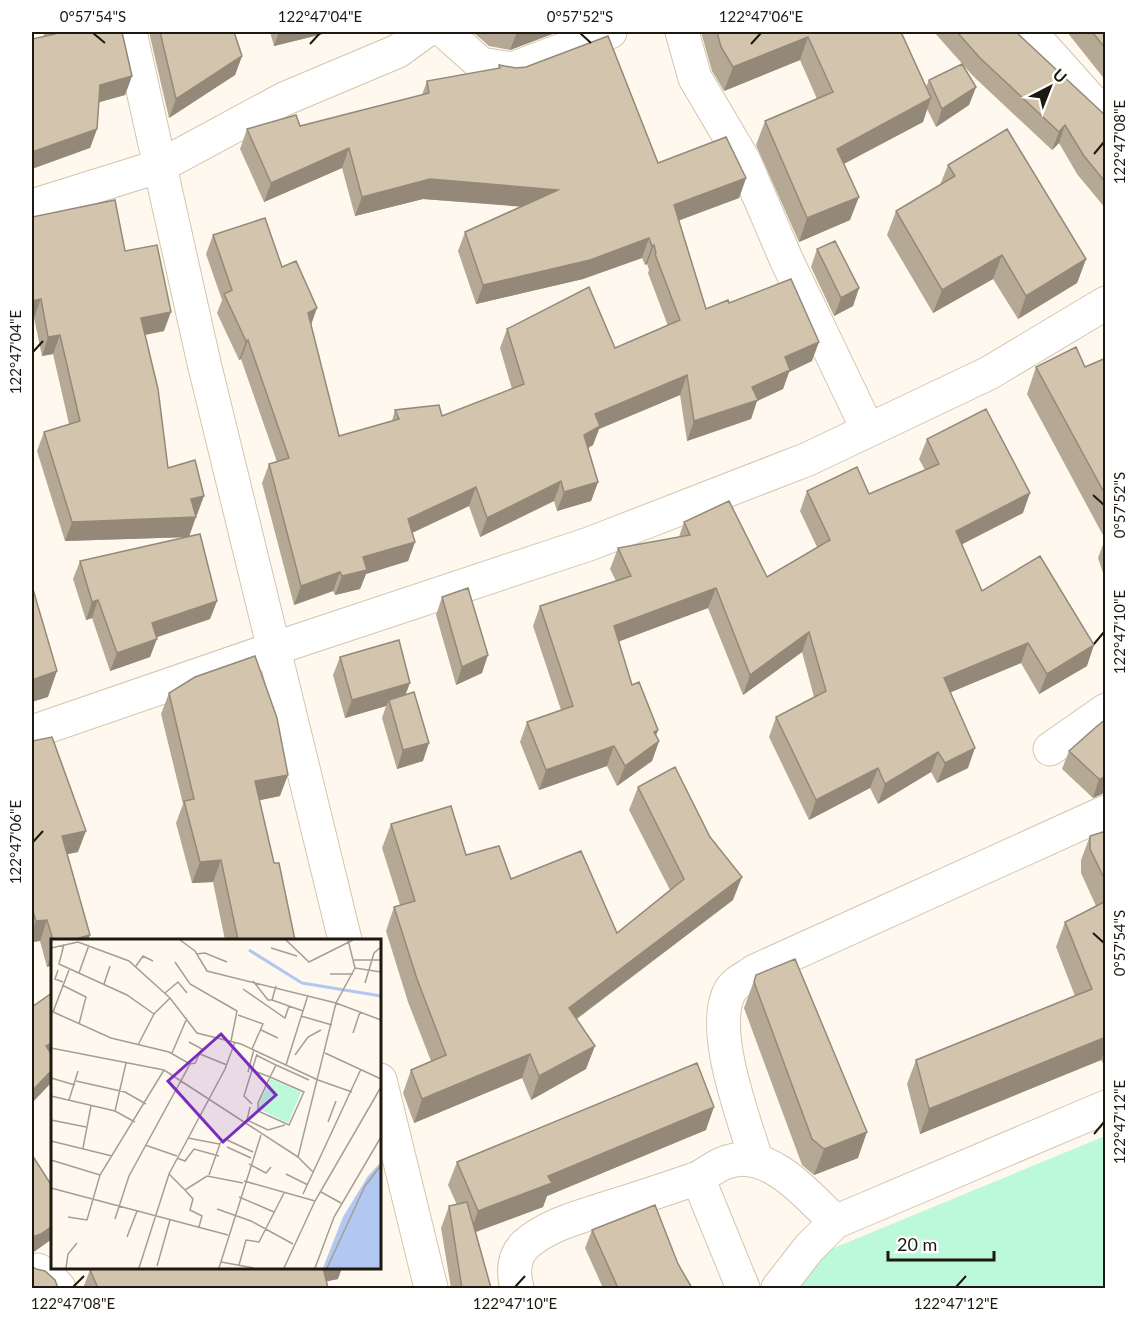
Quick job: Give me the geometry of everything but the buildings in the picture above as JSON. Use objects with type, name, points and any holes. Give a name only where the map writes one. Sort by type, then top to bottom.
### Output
[{"type":"street","points":[[130,32],[204,363],[345,939]]},
{"type":"street","points":[[32,206],[160,166],[284,99],[398,51],[424,32]]},
{"type":"street","points":[[445,32],[481,64],[513,69],[610,32]]},
{"type":"street","points":[[681,32],[695,78],[744,161],[786,259],[868,430]]},
{"type":"street","points":[[1030,32],[1106,117]]},
{"type":"street","points":[[32,732],[589,544],[808,459],[989,373],[1106,303]]},
{"type":"street","points":[[1050,749],[1106,710]]},
{"type":"street","points":[[756,1160],[730,1072],[723,1012],[730,990],[755,971],[1106,812]]},
{"type":"street","points":[[381,1084],[431,1288]]},
{"type":"street","points":[[778,1288],[809,1248],[835,1222],[1106,1107]]},
{"type":"street","points":[[517,1288],[514,1277],[515,1260],[524,1246],[543,1233],[581,1217],[698,1178],[728,1161],[756,1160],[784,1173],[835,1222]]},
{"type":"street","points":[[698,1178],[744,1288]]},
{"type":"street","points":[[32,1272],[38,1270],[59,1288]]},
{"type":"green space","points":[[1105,1136],[1105,1288],[772,1288],[766,1276]]}]
